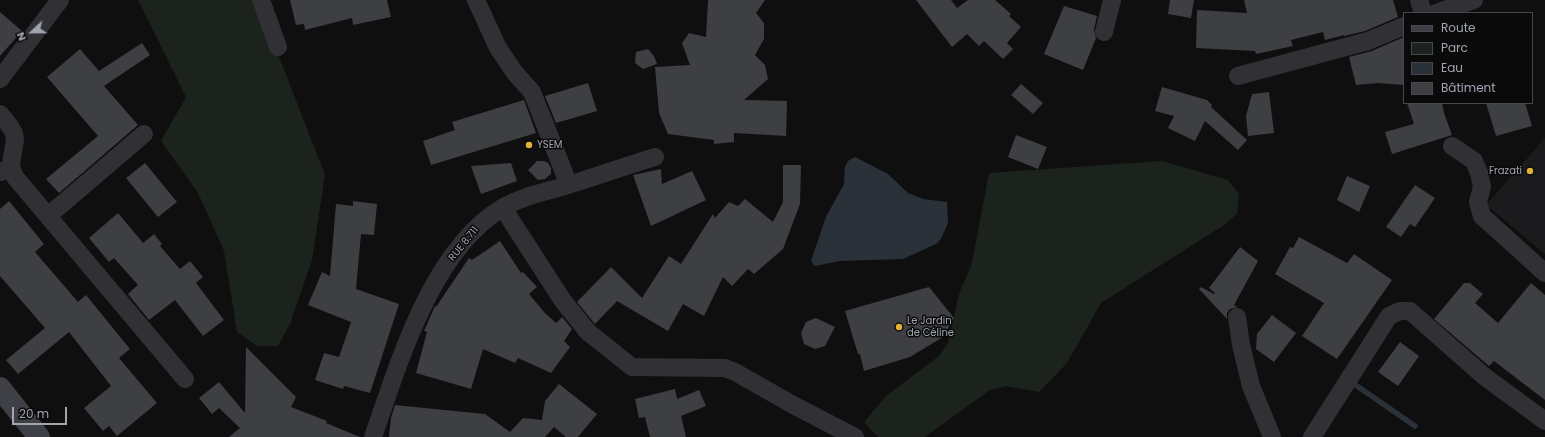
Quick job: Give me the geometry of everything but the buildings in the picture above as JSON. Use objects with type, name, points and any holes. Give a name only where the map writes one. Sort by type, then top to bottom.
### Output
[{"type":"main road","points":[[0,388],[40,437]]},
{"type":"street","points":[[0,79],[60,0]]},
{"type":"street","points":[[261,0],[278,47]]},
{"type":"street","points":[[1104,32],[1112,0]]},
{"type":"street","points":[[1419,0],[1423,12]]},
{"type":"street","points":[[1439,12],[1474,0]]},
{"type":"street","points":[[479,1],[498,48],[515,73],[532,92],[569,185]]},
{"type":"street","points":[[1238,76],[1368,41],[1403,26]]},
{"type":"street","points":[[0,114],[13,128],[16,140],[6,170],[15,177],[185,379]]},
{"type":"street","points":[[48,216],[144,134]]},
{"type":"street","points":[[1452,146],[1474,162],[1477,167],[1482,187],[1478,202],[1482,216],[1545,273]]},
{"type":"street","name":"RUE 8.711","points":[[373,437],[405,346],[436,282],[460,246],[478,225],[503,208],[527,197],[655,157]]},
{"type":"street","points":[[503,208],[563,301],[588,332],[632,367],[725,368],[855,437]]},
{"type":"street","points":[[1312,437],[1389,316],[1400,310],[1410,311],[1485,377],[1545,421]]},
{"type":"street","points":[[1237,317],[1241,345],[1251,386],[1272,437]]},
{"type":"shaded area","name":"Frazati","points":[[1545,138],[1545,254],[1486,205]]},
{"type":"green space","points":[[138,0],[257,0],[325,175],[312,260],[290,324],[278,346],[257,346],[237,332],[224,251],[198,193],[161,141],[186,97]]},
{"type":"green space","points":[[1162,161],[1228,180],[1239,194],[1237,214],[1224,225],[1101,303],[1067,363],[1039,392],[1006,386],[990,390],[925,437],[878,437],[864,422],[886,396],[939,356],[948,343],[959,294],[972,263],[989,173]]},
{"type":"water","points":[[855,157],[888,174],[908,193],[923,199],[947,202],[948,223],[941,239],[936,244],[903,259],[840,261],[815,266],[811,261],[826,217],[844,184],[845,167],[848,161]]},
{"type":"waterway","points":[[1357,386],[1415,426]]},
{"type":"place","name":"YSEM","points":[[529,145]]},
{"type":"place","name":"Frazati","points":[[1530,171]]},
{"type":"place","name":"Le Jardin de Céline","points":[[899,327]]}]
